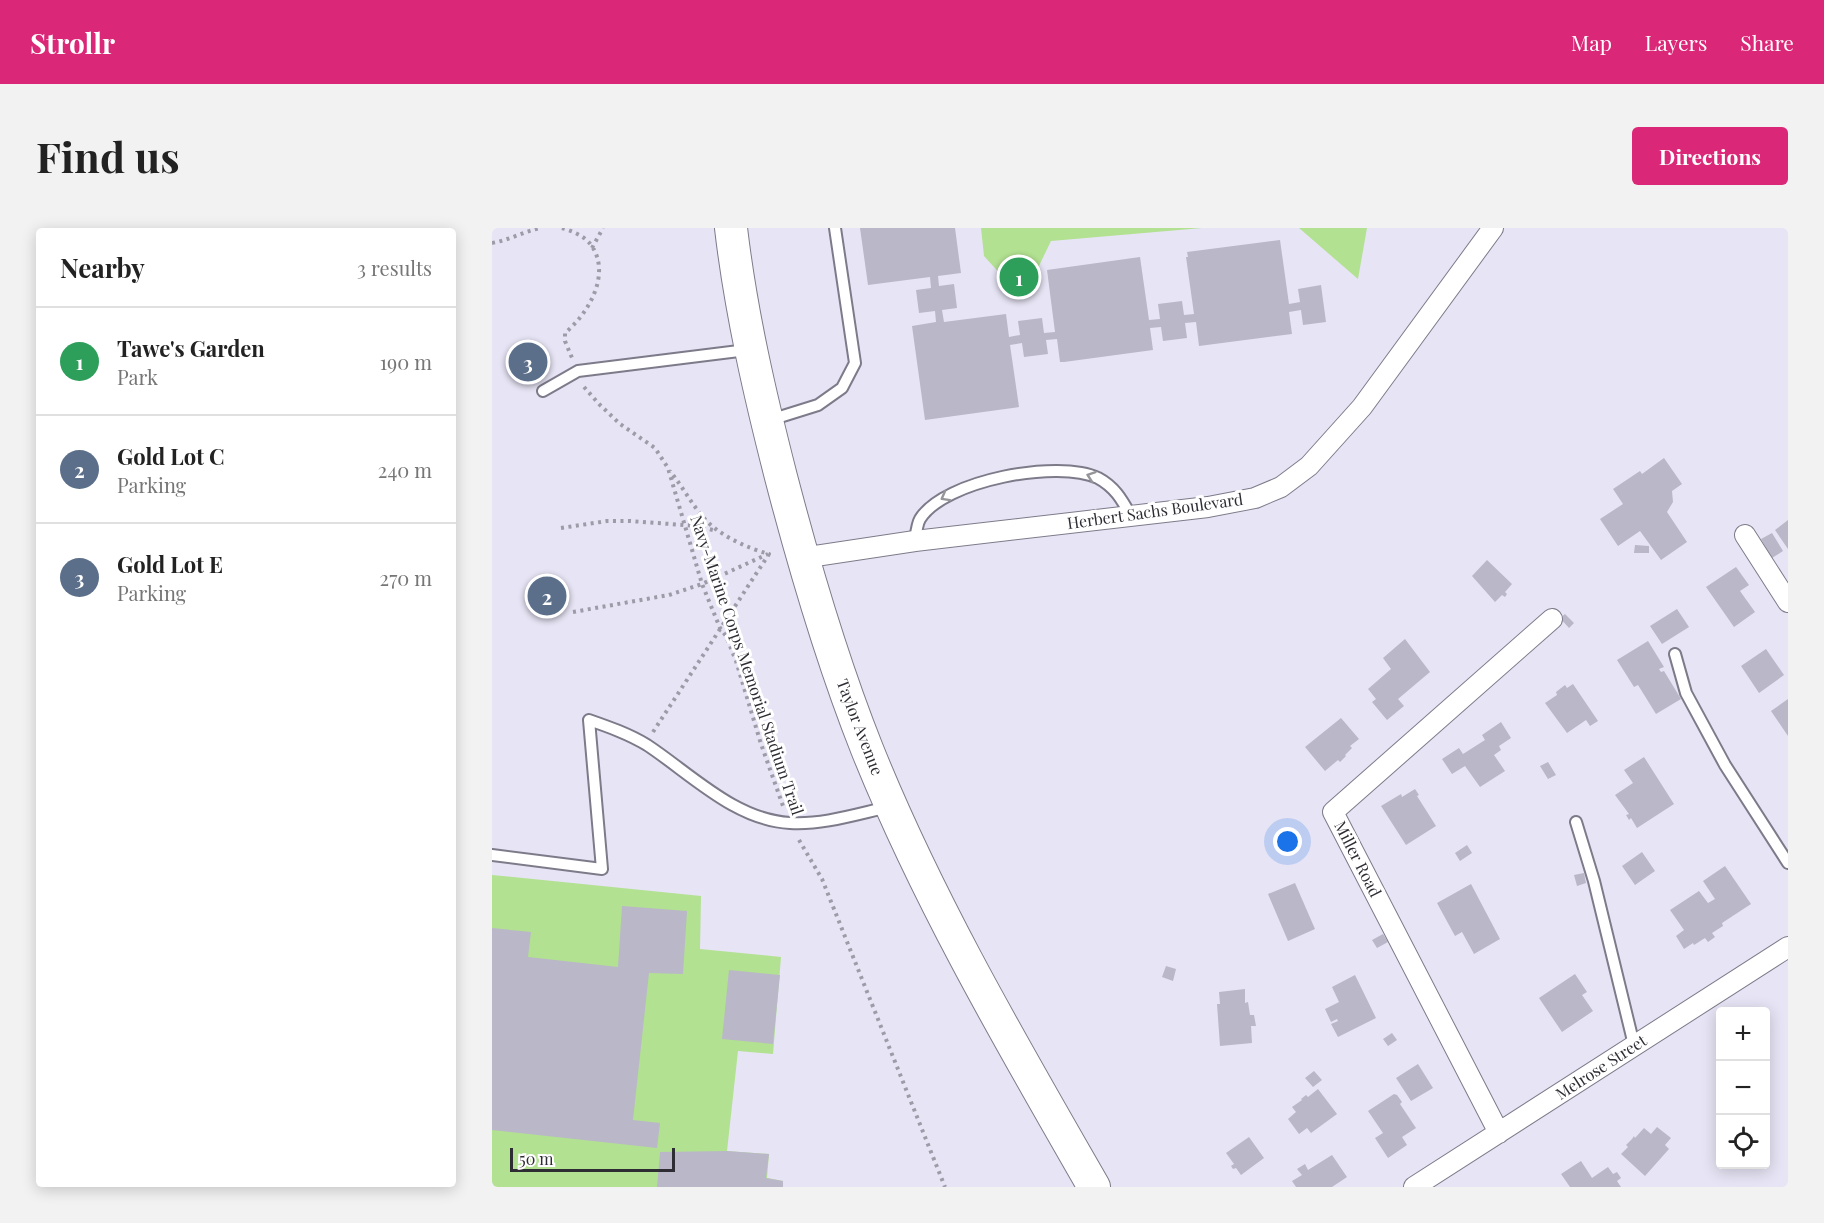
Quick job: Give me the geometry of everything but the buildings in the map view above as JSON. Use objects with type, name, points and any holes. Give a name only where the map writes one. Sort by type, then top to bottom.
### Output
[{"type":"main road","name":"Taylor Avenue","points":[[731,228],[738,288],[767,421],[800,549],[855,718],[892,806],[955,936],[1094,1187]]},
{"type":"street","name":"Herbert Sachs Boulevard","points":[[800,549],[915,541],[1208,507],[1254,498],[1281,487],[1309,466],[1362,407],[1493,228]]},
{"type":"street","points":[[1745,535],[1788,602]]},
{"type":"street","name":"Miller Road","points":[[1499,1133],[1333,812],[1552,619]]},
{"type":"street","name":"Melrose Street","points":[[1414,1187],[1788,947]]},
{"type":"lane","points":[[767,421],[818,405],[842,388],[855,363],[835,228]]},
{"type":"lane","points":[[543,391],[578,371],[751,350]]},
{"type":"lane","points":[[915,541],[920,519],[936,502],[957,490],[997,478],[1053,471],[1077,472],[1096,477],[1108,484],[1119,495],[1131,516]]},
{"type":"lane","points":[[1675,654],[1686,693],[1725,765],[1788,863]]},
{"type":"lane","points":[[492,855],[602,869],[589,720],[617,730],[645,744],[724,800],[762,818],[790,823],[826,820],[892,806]]},
{"type":"lane","points":[[1576,822],[1594,881],[1634,1045]]},
{"type":"path","points":[[492,243],[505,241],[524,232],[540,228]]},
{"type":"path","points":[[562,228],[584,238],[592,248],[603,228]]},
{"type":"path","name":"Navy-Marine Corps Memorial Stadium Trail","points":[[592,248],[597,256],[597,284],[585,314],[565,333],[567,349],[583,385],[599,404],[620,424],[655,448],[668,468],[702,584],[736,661],[761,744],[790,823],[822,879],[945,1187]]},
{"type":"path","points":[[668,468],[704,518],[720,532]]},
{"type":"path","points":[[561,528],[618,521],[697,526],[720,532],[754,550],[769,554]]},
{"type":"path","points":[[573,612],[653,599],[702,584],[769,554],[800,549]]},
{"type":"path","points":[[645,744],[769,554]]},
{"type":"green space","points":[[981,228],[1202,228],[1051,241],[1023,299],[984,256]]},
{"type":"green space","points":[[1299,228],[1367,228],[1358,279]]},
{"type":"green space","points":[[492,875],[701,896],[700,949],[781,957],[773,1054],[738,1051],[727,1151],[769,1154],[767,1178],[783,1181],[783,1187],[492,1187]]},
{"type":"place","name":"Tawe's Garden","points":[[1019,277]]},
{"type":"place","name":"Gold Lot E","points":[[528,362]]},
{"type":"place","name":"Gold Lot C","points":[[547,596]]}]
